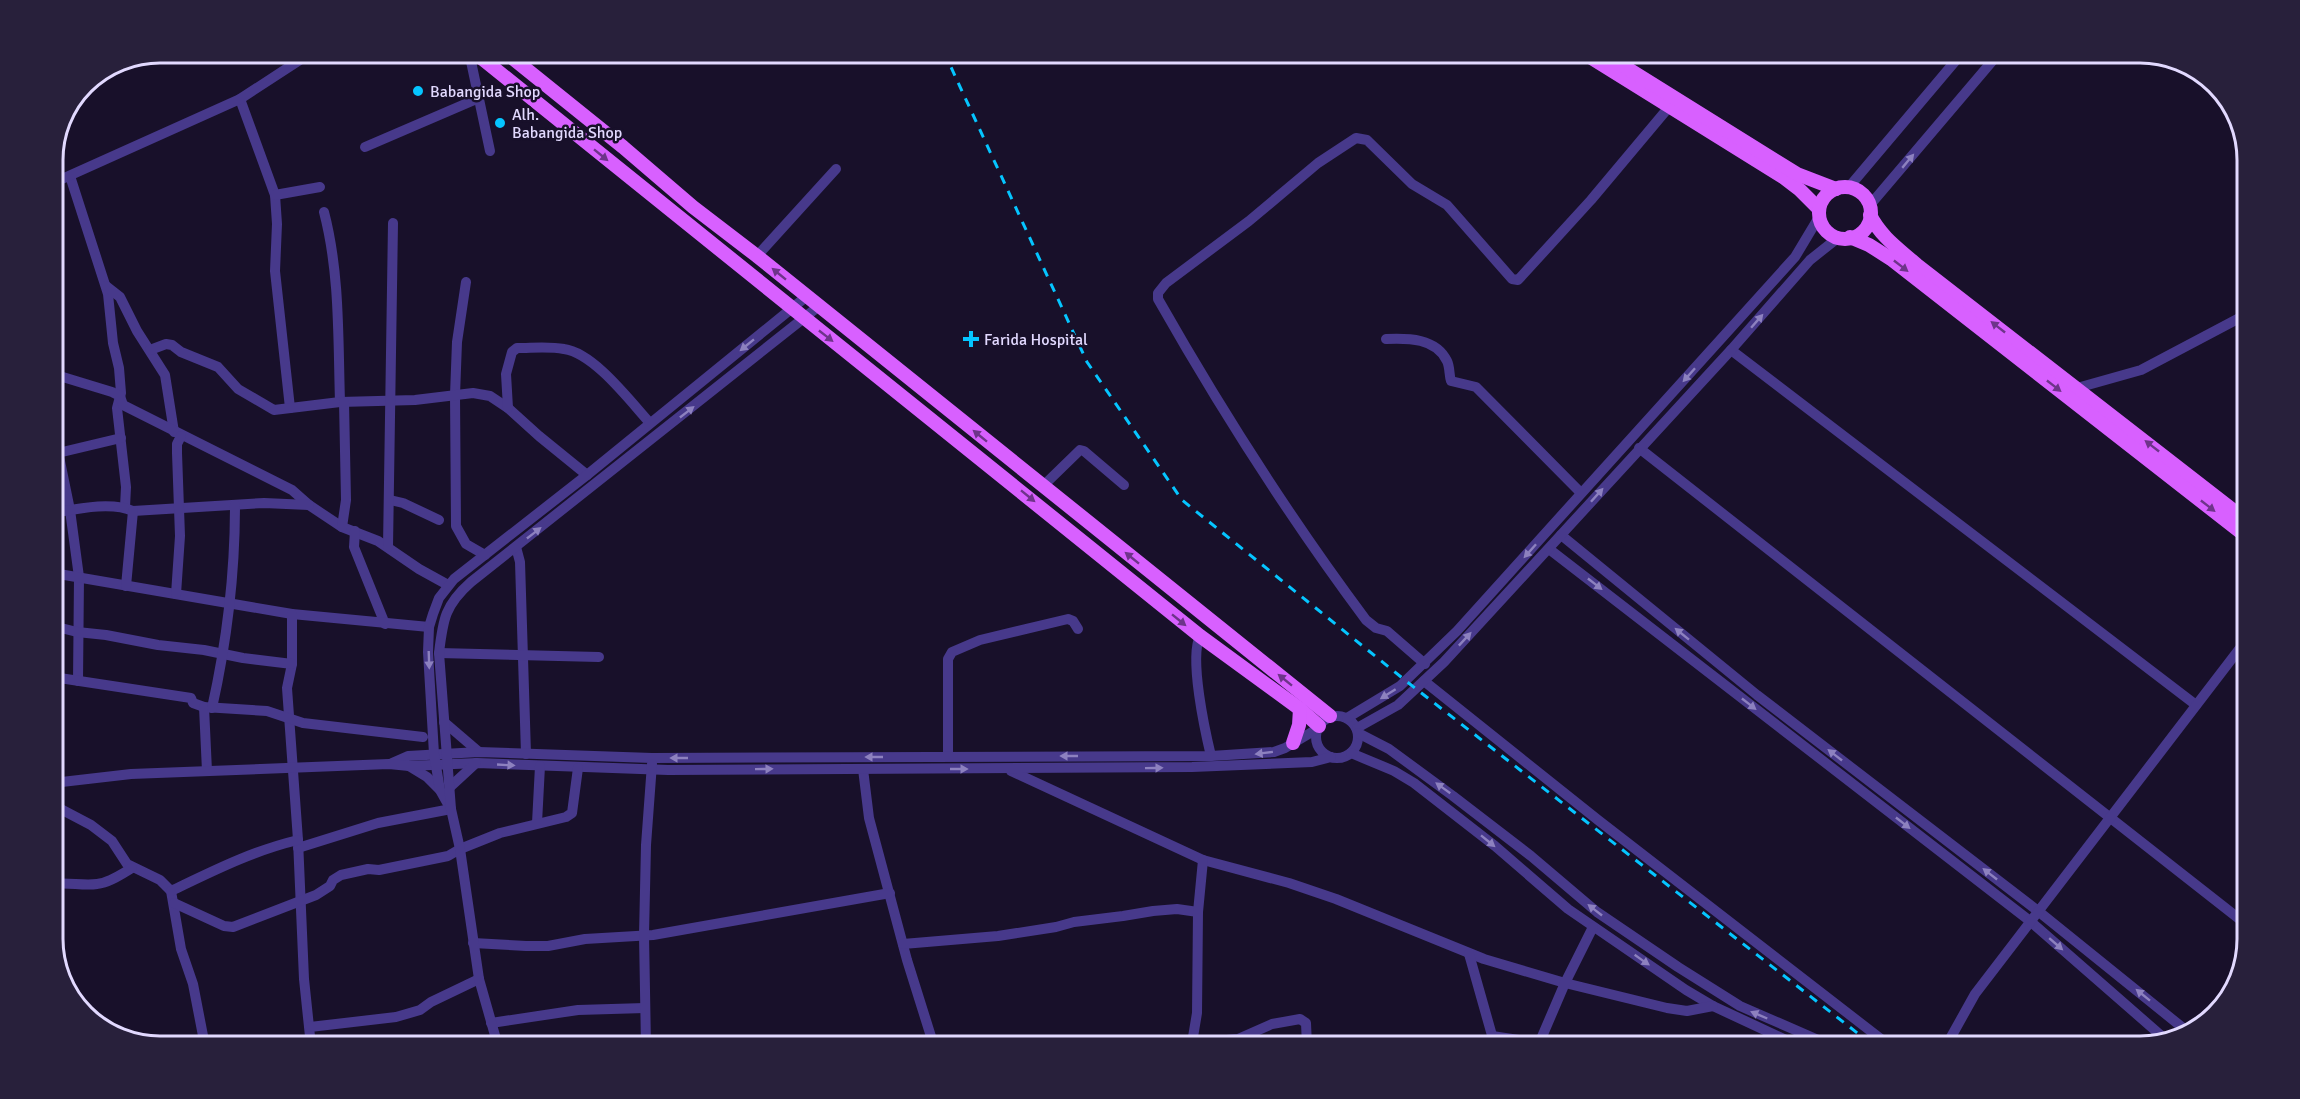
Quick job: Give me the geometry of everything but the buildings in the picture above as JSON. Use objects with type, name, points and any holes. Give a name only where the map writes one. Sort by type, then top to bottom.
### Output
[{"type":"main road","points":[[488,63],[1200,636],[1300,709],[1318,728]]},
{"type":"main road","points":[[519,63],[623,147],[680,197],[757,256],[1330,716]]},
{"type":"main road","points":[[1599,63],[1783,177],[1819,213],[1824,228],[1869,245],[1891,259],[2237,529]]},
{"type":"main road","points":[[1619,63],[1797,174],[1858,191],[1865,197],[1878,230],[1917,265],[2237,513]]},
{"type":"main road","points":[[1819,213],[1825,196],[1842,188]]},
{"type":"main road","points":[[1844,237],[1864,230],[1870,210]]},
{"type":"main road","points":[[1293,743],[1299,725],[1300,709]]},
{"type":"street","points":[[63,179],[240,99],[295,63]]},
{"type":"street","points":[[471,63],[490,151]]},
{"type":"street","points":[[1842,188],[1953,63]]},
{"type":"street","points":[[1870,210],[1991,63]]},
{"type":"street","points":[[365,147],[479,98]]},
{"type":"street","points":[[240,99],[275,199],[277,224],[275,271],[291,408]]},
{"type":"street","points":[[1425,664],[1387,631],[1376,628],[1366,620],[1317,555],[1213,395],[1158,299],[1158,293],[1166,282],[1249,221],[1317,163],[1356,138],[1367,140],[1412,184],[1447,206],[1512,279],[1518,280],[1591,200],[1669,107]]},
{"type":"street","points":[[757,256],[836,169]]},
{"type":"street","points":[[70,176],[106,286],[113,343],[119,368],[120,396],[117,408],[129,509],[126,586]]},
{"type":"street","points":[[275,199],[320,187]]},
{"type":"street","points":[[324,212],[331,239],[335,277],[346,500],[342,527]]},
{"type":"street","points":[[1347,718],[1400,686],[1457,631],[1795,257],[1819,213]]},
{"type":"street","points":[[388,547],[393,223]]},
{"type":"street","points":[[1358,730],[1398,705],[1424,681],[1549,549],[1810,260],[1844,237]]},
{"type":"street","points":[[466,282],[457,342],[456,526],[466,544],[485,555]]},
{"type":"street","points":[[106,286],[120,297],[137,331],[165,375],[178,434],[180,536],[176,594]]},
{"type":"street","points":[[494,1036],[479,979],[460,849],[451,809],[434,759],[429,627],[439,598],[448,585],[588,475],[807,296]]},
{"type":"street","points":[[445,789],[447,758],[439,653],[441,629],[450,603],[471,582],[819,306]]},
{"type":"street","points":[[2077,388],[2141,370],[2237,319]]},
{"type":"street","points":[[1386,339],[1412,338],[1429,344],[1441,353],[1448,361],[1451,381],[1476,387],[1581,493]]},
{"type":"street","points":[[150,350],[166,344],[172,345],[181,352],[218,367],[238,389],[274,410],[342,402],[391,401],[473,393],[490,396],[508,408],[538,436],[588,475]]},
{"type":"street","points":[[508,408],[506,374],[512,351],[517,348],[565,349],[578,353],[597,367],[650,423]]},
{"type":"street","points":[[1731,350],[2196,705]]},
{"type":"street","points":[[63,377],[100,387],[120,396],[123,405],[292,490],[309,505],[342,527],[388,547],[419,569],[448,585]]},
{"type":"street","points":[[63,452],[121,438]]},
{"type":"street","points":[[1639,448],[2237,917]]},
{"type":"street","points":[[1043,486],[1080,450],[1124,485]]},
{"type":"street","points":[[63,477],[79,577],[78,681]]},
{"type":"street","points":[[390,500],[403,503],[439,520]]},
{"type":"street","points":[[63,511],[178,509],[264,502],[309,505]]},
{"type":"street","points":[[207,771],[208,707],[222,654],[229,603],[235,546],[235,505]]},
{"type":"street","points":[[355,531],[354,547],[385,624]]},
{"type":"street","points":[[1561,535],[1757,695],[2037,911],[2181,1027]]},
{"type":"street","points":[[516,547],[520,562],[526,754]]},
{"type":"street","points":[[1549,549],[2030,921],[2159,1034]]},
{"type":"street","points":[[63,575],[292,614],[429,627]]},
{"type":"street","points":[[292,614],[292,664],[287,688],[298,844],[304,979],[310,1036]]},
{"type":"street","points":[[948,756],[948,659],[952,652],[980,640],[1068,619],[1073,621],[1078,629]]},
{"type":"street","points":[[63,628],[292,664]]},
{"type":"street","points":[[1200,636],[1196,643],[1196,666],[1211,756]]},
{"type":"street","points":[[1952,1036],[1975,994],[2237,652]]},
{"type":"street","points":[[439,653],[599,657]]},
{"type":"street","points":[[63,679],[191,698],[193,702],[208,707],[267,711],[303,723],[423,737]]},
{"type":"street","points":[[1424,681],[1876,1036]]},
{"type":"street","points":[[63,782],[131,774],[293,769],[526,754],[652,758],[1211,756],[1274,752],[1286,748],[1318,728],[1330,716],[1339,715],[1347,718],[1358,730],[1389,749],[1453,796],[1622,930],[1740,1006],[1807,1036]]},
{"type":"street","points":[[444,722],[478,758],[540,766],[651,770],[1192,767],[1312,762],[1351,753],[1356,747],[1358,730]]},
{"type":"street","points":[[408,761],[431,723]]},
{"type":"street","points":[[1318,728],[1316,738],[1318,746],[1323,753],[1331,757]]},
{"type":"street","points":[[1351,753],[1394,771],[1414,783],[1593,927],[1713,1006],[1776,1036]]},
{"type":"street","points":[[445,789],[478,758]]},
{"type":"street","points":[[645,1036],[646,845],[652,758]]},
{"type":"street","points":[[408,761],[445,789]]},
{"type":"street","points":[[537,823],[540,766]]},
{"type":"street","points":[[174,903],[224,926],[233,927],[316,895],[341,875],[448,856],[500,833],[570,816],[578,768]]},
{"type":"street","points":[[863,769],[869,818],[927,1036]]},
{"type":"street","points":[[1006,769],[1203,860],[1288,883],[1336,899],[1469,954],[1565,983],[1667,1008],[1687,1011],[1713,1006]]},
{"type":"street","points":[[171,891],[230,862],[268,847],[298,844],[378,823],[451,809]]},
{"type":"street","points":[[63,810],[91,825],[112,841],[127,864],[160,880],[171,891],[181,949],[193,984],[203,1036]]},
{"type":"street","points":[[1190,1036],[1197,1013],[1198,912],[1203,860]]},
{"type":"street","points":[[63,883],[96,885],[132,868]]},
{"type":"street","points":[[473,943],[548,946],[585,939],[679,931],[890,893]]},
{"type":"street","points":[[903,944],[998,936],[1153,910],[1177,909],[1198,912]]},
{"type":"street","points":[[1543,1036],[1565,983],[1593,927]]},
{"type":"street","points":[[1469,954],[1492,1036]]},
{"type":"street","points":[[310,1027],[396,1017],[420,1010],[431,1002],[479,979]]},
{"type":"street","points":[[490,1023],[578,1010],[645,1008]]},
{"type":"street","points":[[1245,1036],[1272,1024],[1303,1019],[1307,1026],[1307,1036]]},
{"type":"railway","points":[[949,63],[1087,362],[1182,500],[1406,681],[1861,1036]]},
{"type":"place","name":"Babangida Shop","points":[[418,91]]},
{"type":"place","name":"Alh. Babangida Shop","points":[[500,123]]},
{"type":"place","name":"Farida Hospital","points":[[971,339]]}]
